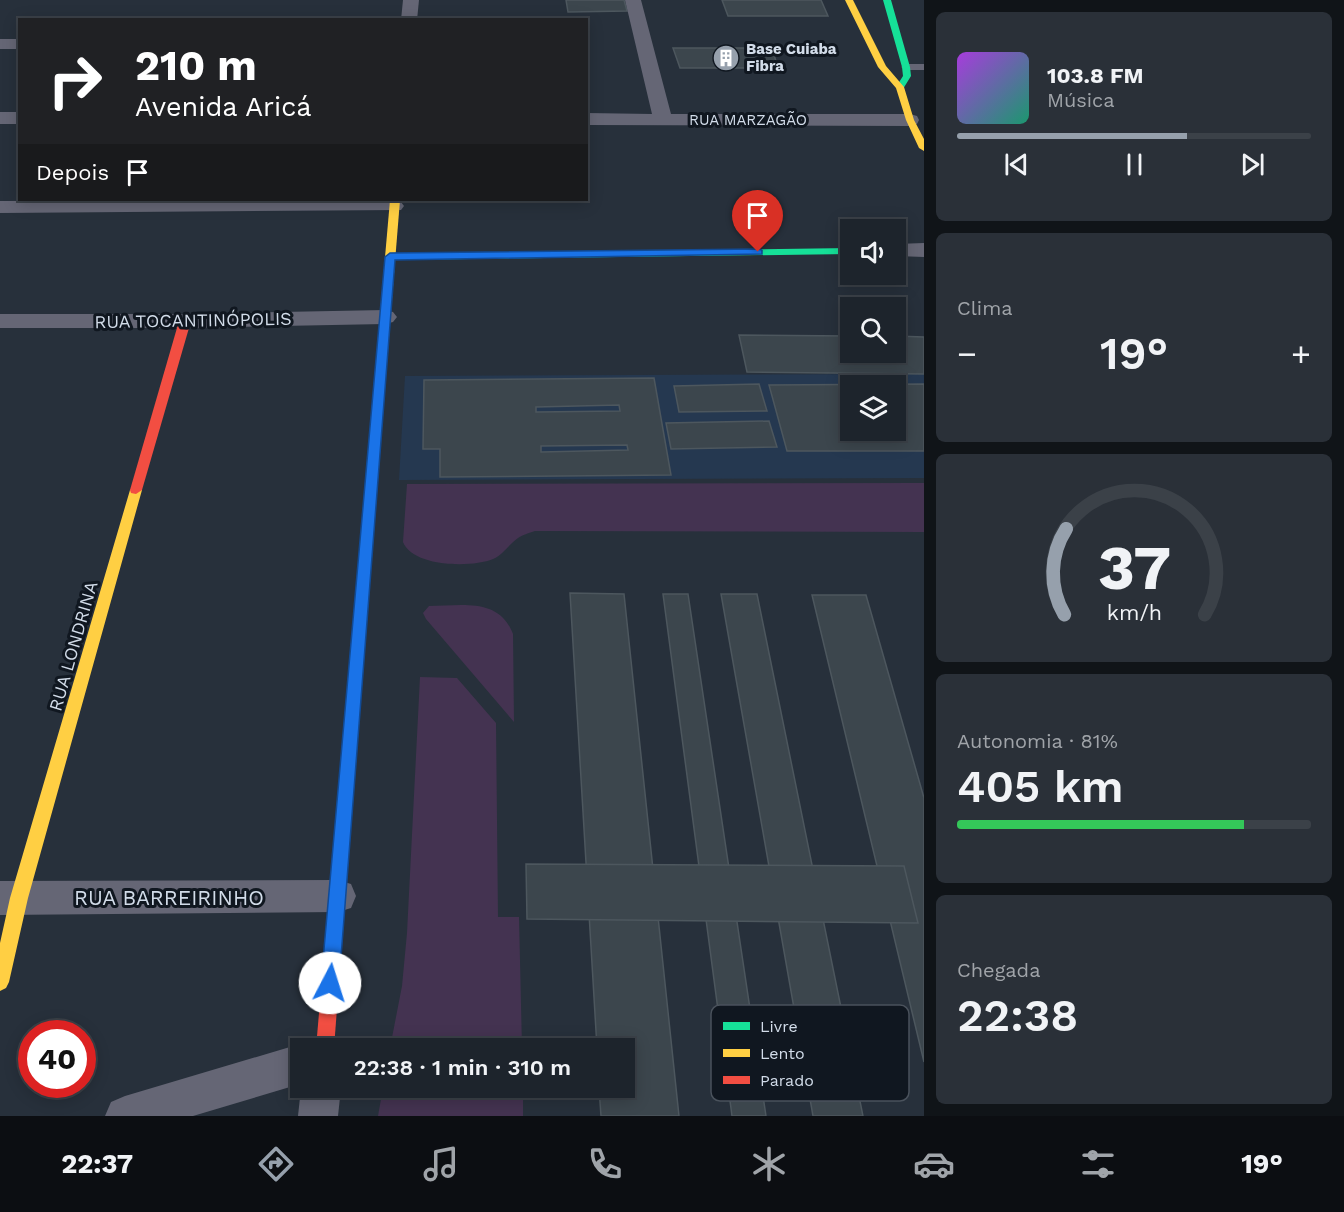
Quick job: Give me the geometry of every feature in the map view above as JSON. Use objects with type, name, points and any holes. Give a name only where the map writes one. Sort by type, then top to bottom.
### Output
[{"type":"street","points":[[410,18],[411,0]]},
{"type":"street","points":[[633,0],[663,119]]},
{"type":"street","points":[[849,0],[882,67],[900,87],[920,138]]},
{"type":"street","points":[[887,0],[906,66],[907,76],[900,87]]},
{"type":"street","points":[[0,44],[18,44]]},
{"type":"street","points":[[0,118],[18,118]]},
{"type":"street","name":"RUA MARZAGÃO","points":[[588,119],[663,119],[920,138]]},
{"type":"street","points":[[0,207],[394,203],[326,1038]]},
{"type":"street","points":[[906,250],[924,250]]},
{"type":"street","points":[[390,257],[840,251]]},
{"type":"street","name":"RUA TOCANTINÓPOLIS","points":[[0,321],[185,321],[386,316]]},
{"type":"street","name":"RUA LONDRINA","points":[[0,982],[10,898],[185,321]]},
{"type":"street","name":"RUA BARREIRINHO","points":[[10,898],[338,897]]},
{"type":"street","points":[[125,1116],[290,1067]]},
{"type":"street","points":[[318,1116],[320,1098]]},
{"type":"lane","points":[[906,66],[924,67]]},
{"type":"shaded area","points":[[924,374],[924,478],[399,480],[405,376]]},
{"type":"shaded area","points":[[924,483],[924,532],[535,531],[518,538],[493,559],[471,564],[430,561],[409,550],[403,542],[407,484]]},
{"type":"shaded area","points":[[429,606],[478,606],[489,609],[507,622],[513,634],[514,722],[426,619],[423,613]]},
{"type":"shaded area","points":[[420,677],[457,678],[496,723],[498,917],[519,917],[522,1038],[392,1038],[402,986],[407,933]]},
{"type":"shaded area","points":[[381,1098],[523,1098],[523,1116],[378,1116]]},
{"type":"building","points":[[566,0],[624,0],[627,11],[568,12]]},
{"type":"building","points":[[722,0],[821,0],[828,16],[728,16]]},
{"type":"building","name":"Base Cuiaba Fibra","points":[[673,48],[772,48],[778,68],[680,68]]},
{"type":"building","points":[[739,335],[840,336],[840,363],[906,363],[906,336],[924,337],[924,374],[747,372]]},
{"type":"building","points":[[654,378],[671,475],[440,477],[440,449],[423,449],[424,380]],"holes":[[[619,405],[620,411],[536,412],[536,407]],[[627,445],[628,450],[541,452],[541,446]]]},
{"type":"building","points":[[759,384],[767,411],[679,412],[674,386]]},
{"type":"building","points":[[906,384],[924,384],[924,451],[787,451],[769,385],[840,385],[840,441],[906,441]]},
{"type":"building","points":[[769,421],[777,447],[671,449],[666,423]]},
{"type":"building","points":[[570,593],[624,594],[679,1116],[601,1116],[600,1098],[635,1098],[635,1038],[596,1038]]},
{"type":"building","points":[[663,594],[688,594],[749,1005],[717,1005]]},
{"type":"building","points":[[721,594],[757,594],[840,1005],[793,1005]]},
{"type":"building","points":[[812,595],[866,595],[924,798],[924,1062]]},
{"type":"building","points":[[526,864],[904,866],[918,923],[527,919]]},
{"type":"building","points":[[730,1101],[764,1101],[766,1116],[732,1116]]},
{"type":"building","points":[[810,1101],[860,1101],[863,1116],[813,1116]]},
{"type":"traffic: fast","points":[[887,0],[906,67],[907,76],[900,87]]},
{"type":"traffic: fast","points":[[390,257],[840,251]]},
{"type":"traffic: fast","points":[[341,850],[369,509]]},
{"type":"traffic: slow","points":[[849,0],[882,67],[900,87],[910,120],[924,148]]},
{"type":"traffic: slow","points":[[369,509],[395,201]]},
{"type":"traffic: slow","points":[[0,982],[19,898],[136,490]]},
{"type":"traffic: jam","points":[[136,490],[185,321]]},
{"type":"traffic: jam","points":[[326,1038],[341,850]]},
{"type":"place","name":"Base Cuiaba Fibra","points":[[726,58]]},
{"type":"route","points":[[330,983],[390,257],[758,252]]}]
